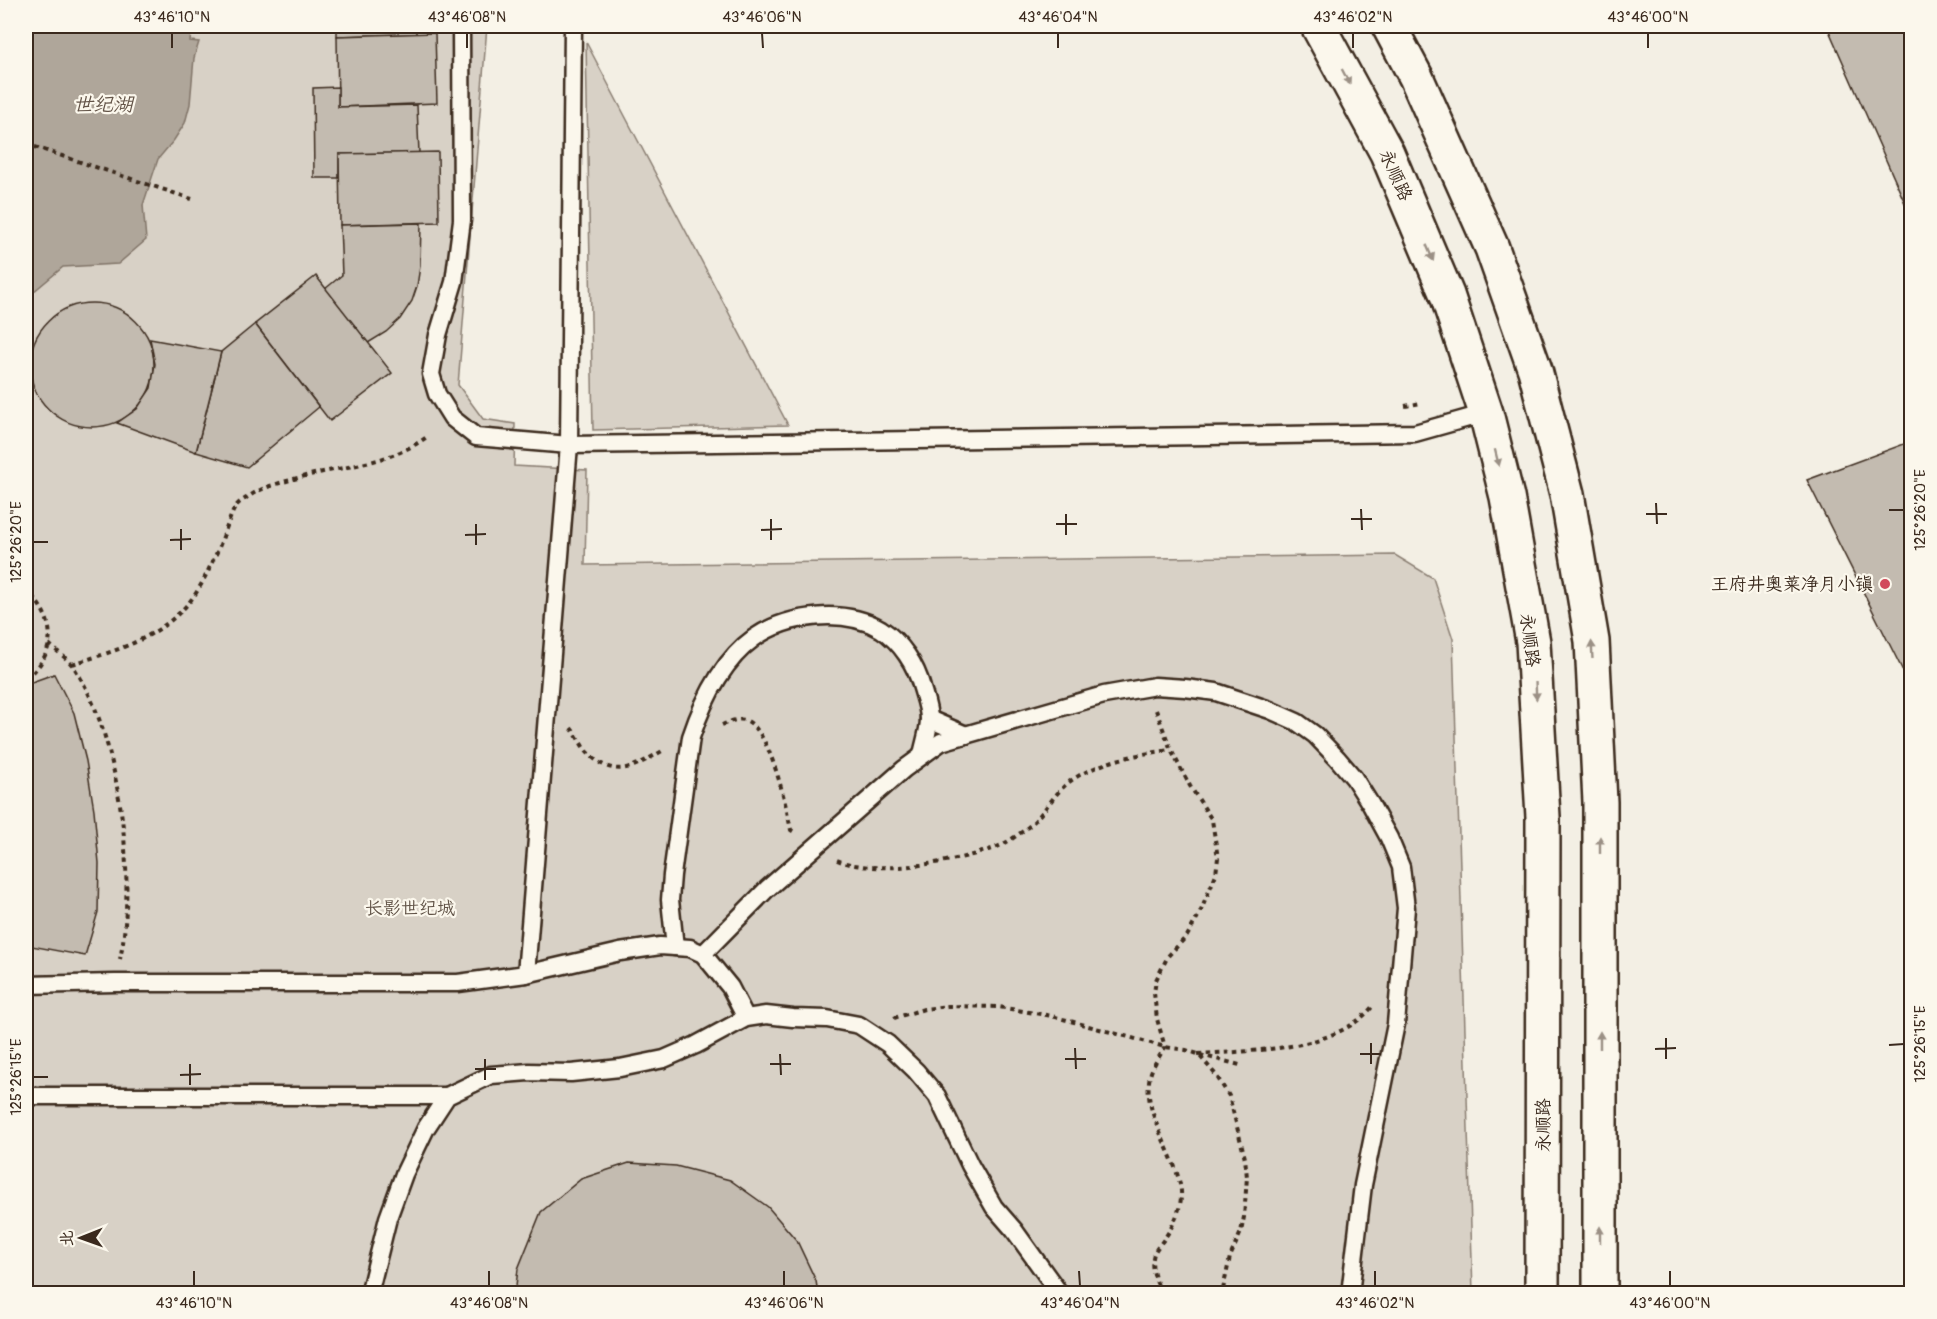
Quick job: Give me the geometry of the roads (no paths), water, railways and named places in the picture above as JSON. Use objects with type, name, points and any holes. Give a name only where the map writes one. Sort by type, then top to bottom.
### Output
[{"type":"main road","name":"永顺路","points":[[1318,26],[1387,153],[1448,294],[1486,413],[1507,497],[1533,642],[1543,817],[1542,1293]]},
{"type":"main road","points":[[1389,26],[1416,77],[1492,248],[1535,370],[1567,494],[1592,641],[1599,790],[1600,1293]]},
{"type":"lane","points":[[461,26],[462,220],[454,282],[438,335],[431,374],[437,394],[452,418],[476,437],[569,445],[1415,433],[1486,413]]},
{"type":"lane","points":[[526,974],[569,445],[573,26]]},
{"type":"lane","points":[[675,947],[670,900],[691,737],[716,681],[739,651],[754,638],[776,626],[819,617],[840,617],[881,629],[899,645],[912,663],[921,683],[929,719],[922,755]]},
{"type":"lane","points":[[703,954],[768,890],[922,755],[941,742],[1104,695],[1155,686],[1216,692],[1270,710],[1297,722],[1315,735],[1354,778],[1389,838],[1401,867],[1406,908],[1396,1024],[1363,1185],[1350,1293]]},
{"type":"lane","points":[[929,719],[966,735]]},
{"type":"lane","points":[[26,985],[115,982],[458,983],[526,974],[620,952],[660,946],[690,948],[703,954],[730,987],[746,1018]]},
{"type":"lane","points":[[26,1096],[447,1096],[491,1075],[529,1072],[571,1073],[620,1068],[664,1059],[746,1018],[766,1015],[827,1019],[859,1025],[888,1044],[938,1096],[970,1165],[994,1207],[1014,1230],[1060,1293]]},
{"type":"lane","points":[[369,1293],[388,1218],[404,1174],[426,1128],[447,1096]]},
{"type":"water","name":"世纪湖","points":[[26,26],[192,26],[190,41],[199,42],[194,58],[190,104],[185,123],[158,159],[143,205],[146,240],[118,264],[63,267],[26,298]]},
{"type":"place","name":"王府井奥莱净月小镇","points":[[1885,584]]},
{"type":"park label","name":"长影世纪城","points":[[410,908]]}]
